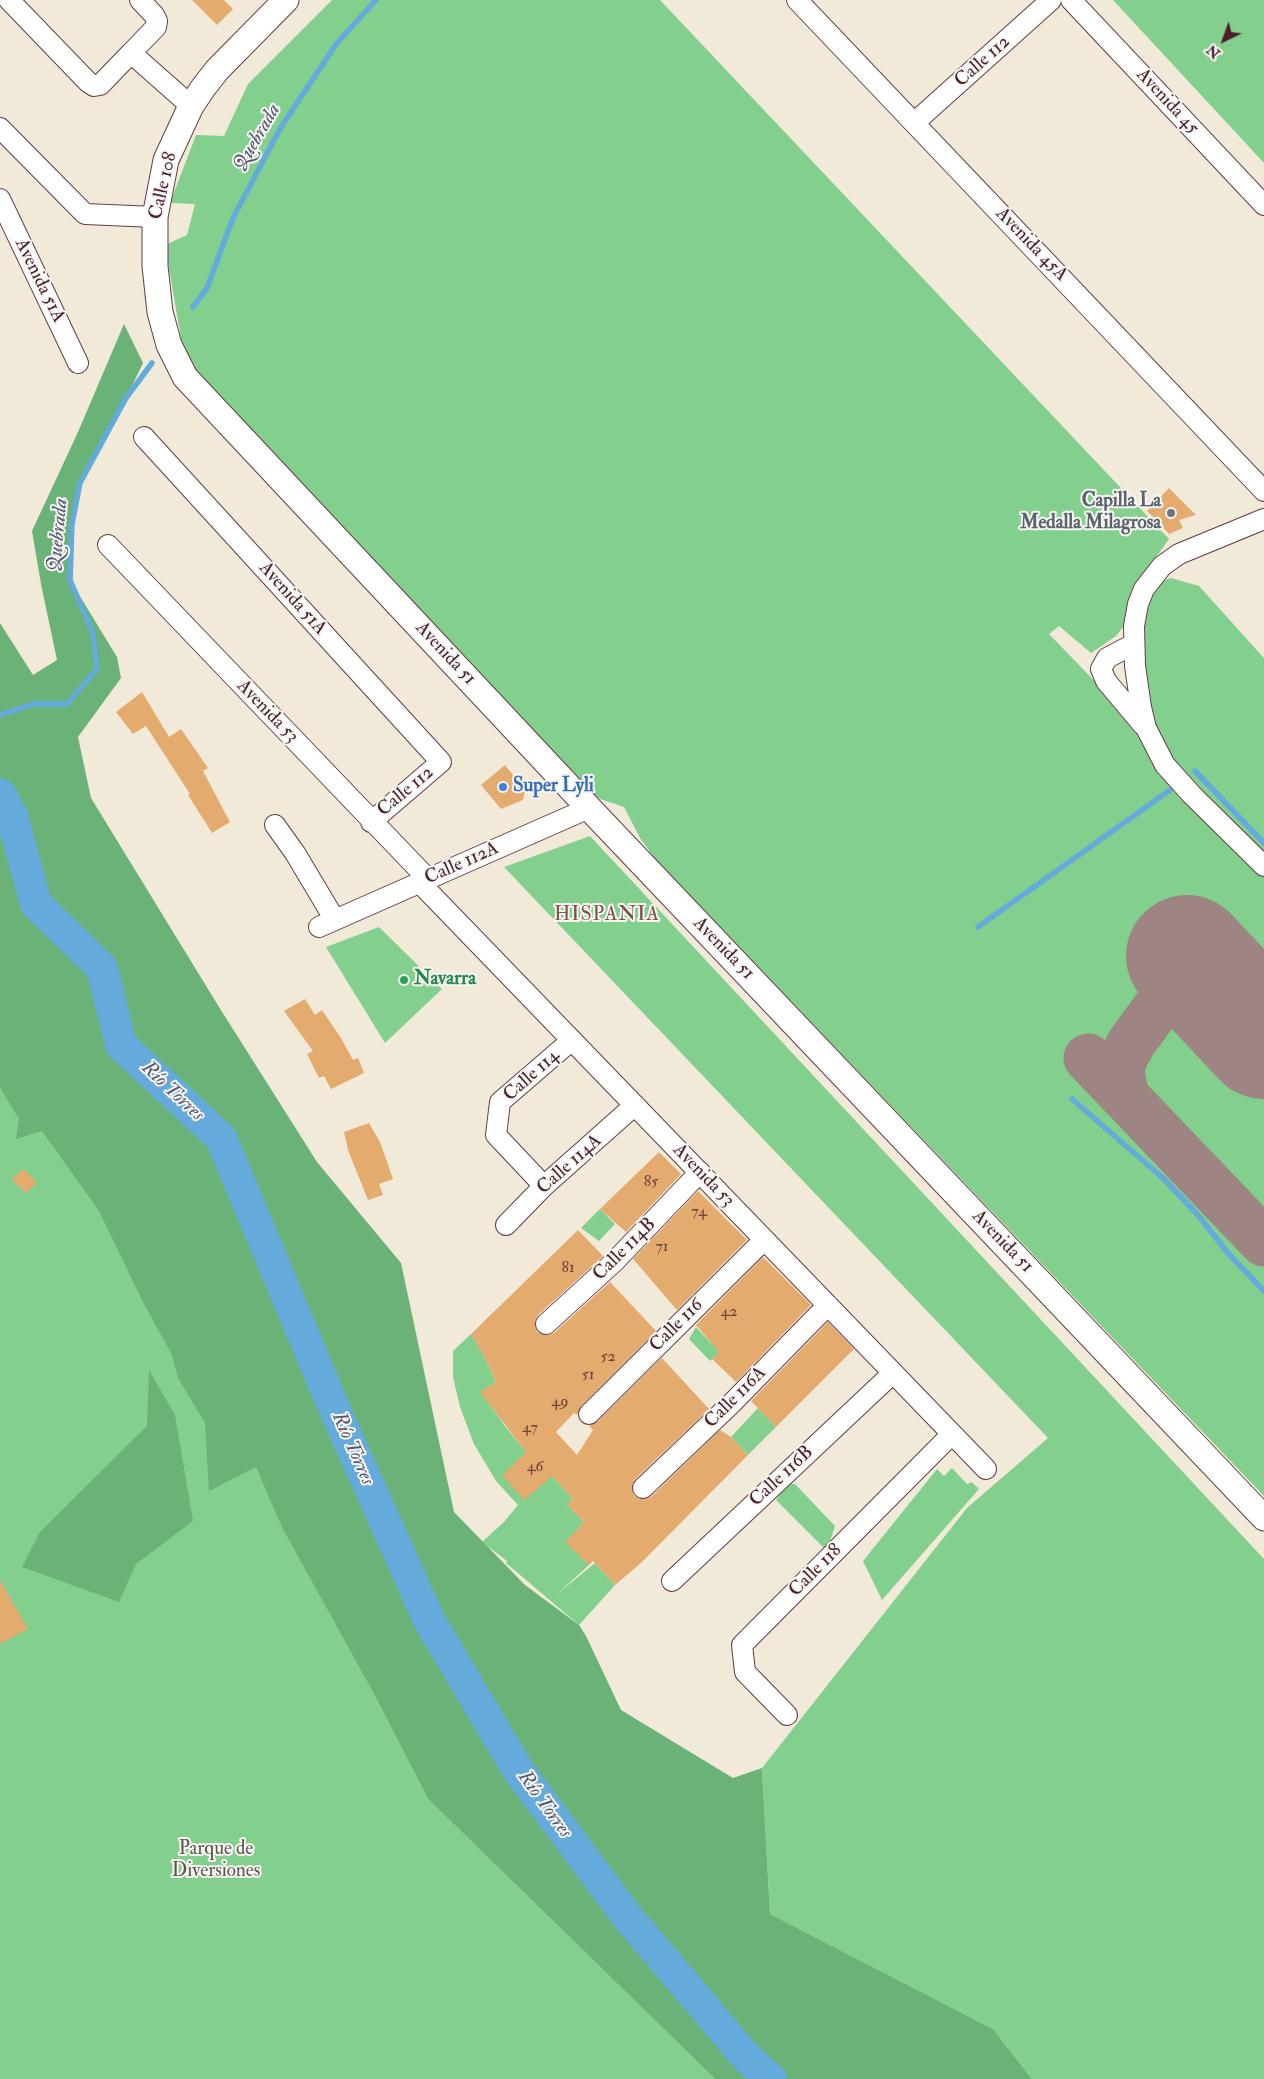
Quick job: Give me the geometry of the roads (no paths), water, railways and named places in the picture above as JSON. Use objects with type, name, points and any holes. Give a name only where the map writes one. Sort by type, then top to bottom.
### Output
[{"type":"main road","name":"Calle 108","points":[[185,377],[169,345],[160,312],[155,266],[154,217],[166,160],[191,106],[216,70],[286,0]]},
{"type":"main road","name":"Avenida 51","points":[[185,377],[589,808],[1264,1518]]},
{"type":"street","points":[[9,0],[94,86],[100,85],[156,27],[157,22],[154,15],[140,0]]},
{"type":"street","name":"Avenida 45A","points":[[797,0],[1264,491]]},
{"type":"street","name":"Calle 112","points":[[914,123],[1051,0]]},
{"type":"street","name":"Avenida 45","points":[[1071,0],[1264,205]]},
{"type":"street","points":[[131,53],[191,106]]},
{"type":"street","points":[[0,128],[85,214],[154,217]]},
{"type":"street","name":"Avenida 51A","points":[[0,200],[78,363]]},
{"type":"street","name":"Avenida 51A","points":[[144,437],[441,762]]},
{"type":"street","points":[[1146,728],[1135,666],[1134,644],[1134,626],[1138,604],[1144,588],[1162,566],[1178,554],[1264,519]]},
{"type":"street","name":"Avenida 53","points":[[108,545],[371,822],[572,1040],[986,1470]]},
{"type":"street","points":[[1134,644],[1107,658],[1101,669],[1106,681],[1146,728],[1165,765],[1192,795],[1264,866]]},
{"type":"street","name":"Calle 112","points":[[371,822],[441,762]]},
{"type":"street","name":"Calle 112A","points":[[275,825],[295,853],[327,924],[589,808]]},
{"type":"street","name":"Calle 114","points":[[544,1186],[496,1135],[500,1102],[572,1040]]},
{"type":"street","name":"Calle 114A","points":[[506,1225],[544,1186],[635,1105]]},
{"type":"street","name":"Calle 114B","points":[[546,1324],[615,1261],[700,1172]]},
{"type":"street","name":"Calle 116","points":[[589,1414],[764,1240]]},
{"type":"street","name":"Calle 116A","points":[[643,1488],[732,1403],[828,1305]]},
{"type":"street","name":"Calle 116B","points":[[672,1581],[893,1372]]},
{"type":"street","name":"Calle 118","points":[[787,1715],[745,1672],[742,1645],[952,1434]]},
{"type":"waterway","name":"Quebrada","points":[[193,307],[207,288],[233,218],[281,127],[337,43],[376,0]]},
{"type":"waterway","name":"Quebrada","points":[[0,715],[34,704],[67,704],[97,669],[93,633],[70,580],[72,524],[80,483],[126,398],[152,363]]},
{"type":"waterway","points":[[1195,771],[1264,843]]},
{"type":"waterway","points":[[978,927],[1170,790]]},
{"type":"waterway","name":"Río Torres","points":[[0,794],[12,816],[36,904],[102,968],[121,1045],[221,1138],[331,1401],[429,1620],[518,1770],[626,1915],[747,2058],[771,2079]]},
{"type":"waterway","points":[[1072,1099],[1164,1179],[1198,1215],[1228,1253],[1264,1291]]},
{"type":"place","name":"Capilla La Medalla Milagrosa","points":[[1171,513]]},
{"type":"place","name":"Super Lyli","points":[[503,787]]},
{"type":"place","name":"Navarra","points":[[404,980]]},
{"type":"district","name":"HISPANIA","points":[[607,916]]},
{"type":"park label","name":"Parque de Diversiones","points":[[216,1861]]}]
